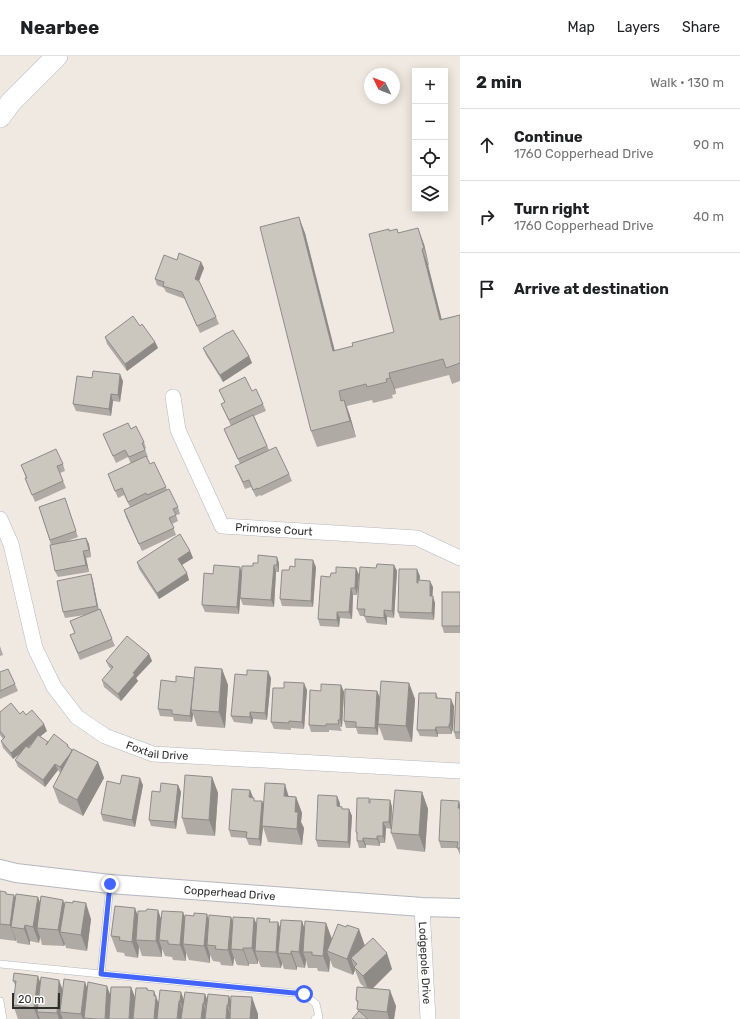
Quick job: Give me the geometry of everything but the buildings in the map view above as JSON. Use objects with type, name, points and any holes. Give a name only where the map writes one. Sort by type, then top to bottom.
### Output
[{"type":"main road","points":[[0,117],[11,102],[57,56]]},
{"type":"street","name":"Primrose Court","points":[[173,397],[178,430],[222,526],[417,538],[460,558]]},
{"type":"street","name":"Foxtail Drive","points":[[0,519],[11,544],[35,648],[54,687],[77,717],[106,736],[153,754],[460,771]]},
{"type":"street","name":"Copperhead Drive","points":[[0,870],[110,884],[422,907],[460,908]]},
{"type":"street","name":"Lodgepole Drive","points":[[422,907],[428,1019]]},
{"type":"lane","points":[[101,974],[110,884]]},
{"type":"lane","points":[[0,964],[304,994],[316,1004],[319,1017],[315,1019]]},
{"type":"lane","points":[[0,1000],[3,1019]]},
{"type":"route","points":[[110,884],[101,974],[304,994]]}]
